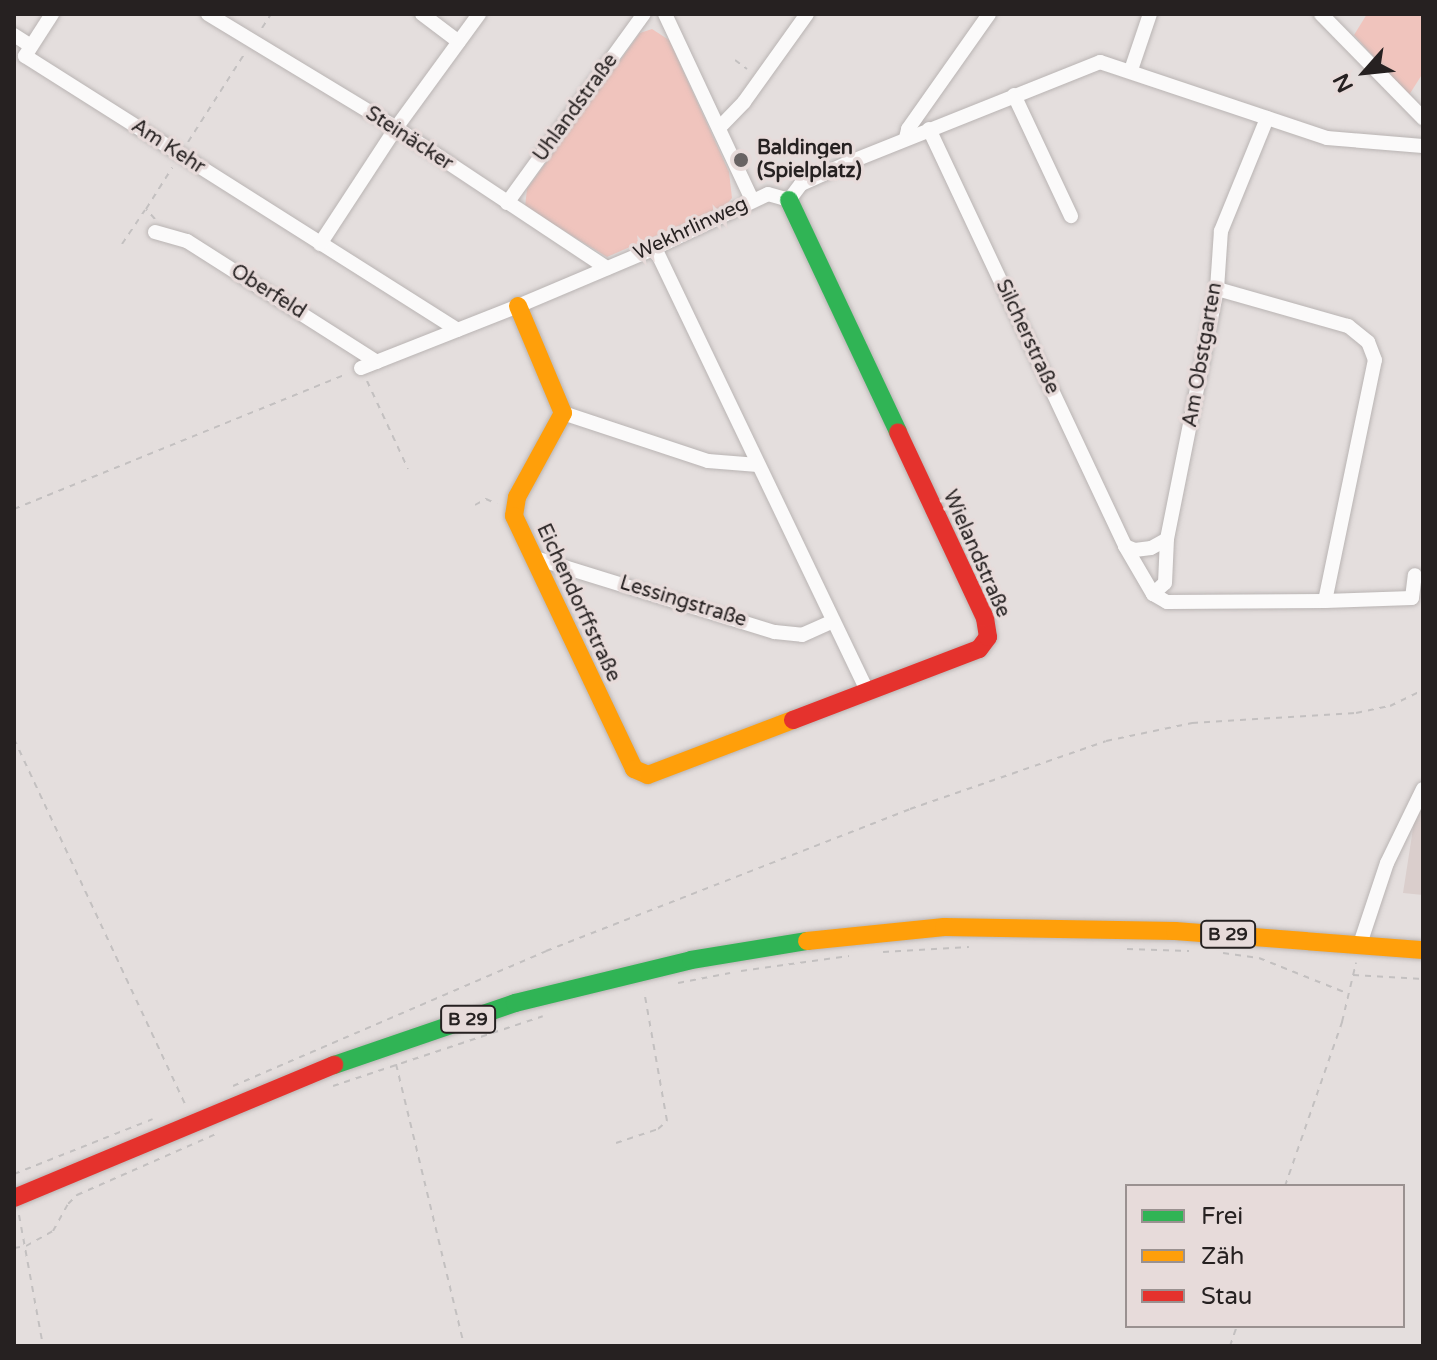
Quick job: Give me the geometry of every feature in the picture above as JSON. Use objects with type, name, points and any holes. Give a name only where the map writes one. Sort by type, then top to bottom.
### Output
[{"type":"main road","name":"Wielandstraße","points":[[620,743],[634,769],[648,775],[979,649],[988,637],[985,618],[789,200]]},
{"type":"main road","points":[[518,306],[563,413]]},
{"type":"main road","name":"Eichendorffstraße","points":[[563,413],[517,497],[514,516],[620,743]]},
{"type":"main road","name":"B 29","points":[[14,1198],[362,1053],[515,1003],[691,960],[795,942],[944,927],[1135,929],[1423,950]]},
{"type":"street","points":[[31,46],[52,14]]},
{"type":"street","name":"Steinäcker","points":[[208,14],[396,128],[607,268]]},
{"type":"street","points":[[422,14],[459,42]]},
{"type":"street","points":[[320,244],[396,128],[479,14]]},
{"type":"street","name":"Uhlandstraße","points":[[507,203],[644,14]]},
{"type":"street","points":[[665,14],[752,200]]},
{"type":"street","points":[[719,128],[744,102],[807,14]]},
{"type":"street","points":[[906,138],[908,129],[989,14]]},
{"type":"street","points":[[1131,70],[1150,14]]},
{"type":"street","points":[[1321,14],[1423,118]]},
{"type":"street","name":"Am Kehr","points":[[14,35],[31,46],[25,56],[458,330]]},
{"type":"street","points":[[789,200],[801,184],[906,138],[1100,62],[1327,138],[1423,146]]},
{"type":"street","points":[[1014,95],[1071,216]]},
{"type":"street","name":"Am Obstgarten","points":[[1153,594],[1165,583],[1167,539],[1217,289],[1221,231],[1267,118]]},
{"type":"street","name":"Silcherstraße","points":[[929,129],[1125,546],[1153,594]]},
{"type":"street","name":"Wekhrlinweg","points":[[361,368],[655,248],[752,200],[768,194],[789,200]]},
{"type":"street","name":"Oberfeld","points":[[155,232],[187,241],[377,362]]},
{"type":"street","points":[[655,248],[868,692]]},
{"type":"street","points":[[1217,289],[1348,326],[1368,342],[1375,360],[1325,601]]},
{"type":"street","points":[[563,413],[708,461],[758,465]]},
{"type":"street","points":[[1125,546],[1135,550],[1151,548],[1167,539]]},
{"type":"street","name":"Lessingstraße","points":[[532,557],[775,632],[802,635],[833,621]]},
{"type":"street","points":[[1153,594],[1167,602],[1412,598],[1415,575]]},
{"type":"street","points":[[1360,944],[1387,863],[1423,789]]},
{"type":"path","points":[[122,244],[271,14]]},
{"type":"path","points":[[146,209],[155,219],[155,232]]},
{"type":"path","points":[[14,509],[361,368],[408,469]]},
{"type":"path","points":[[475,505],[486,499],[498,504]]},
{"type":"path","points":[[229,1088],[546,951],[910,809],[1106,741],[1192,723],[1356,713],[1390,706],[1423,690]]},
{"type":"path","points":[[14,739],[186,1106]]},
{"type":"path","points":[[1286,1184],[1342,1022],[1360,944]]},
{"type":"path","points":[[881,952],[972,946]]},
{"type":"path","points":[[1123,949],[1198,951]]},
{"type":"path","points":[[1214,952],[1259,958],[1349,994]]},
{"type":"path","points":[[675,983],[851,955]]},
{"type":"path","points":[[1353,975],[1423,979]]},
{"type":"path","points":[[616,1143],[658,1129],[667,1121],[644,989]]},
{"type":"path","points":[[329,1087],[545,1015]]},
{"type":"path","points":[[396,1063],[464,1346]]},
{"type":"path","points":[[14,1174],[157,1118]]},
{"type":"path","points":[[14,1248],[26,1246],[53,1231],[68,1204],[77,1195],[220,1133]]},
{"type":"path","points":[[14,1198],[26,1246],[43,1346]]},
{"type":"shaded area","points":[[1367,14],[1423,14],[1423,73],[1409,95],[1354,35]]},
{"type":"shaded area","points":[[652,29],[669,40],[729,172],[732,198],[726,205],[607,257],[525,207],[527,189],[640,33]]},
{"type":"shaded area","points":[[1417,803],[1423,803],[1423,895],[1403,893]]},
{"type":"traffic: fast","points":[[789,200],[898,432]]},
{"type":"traffic: fast","points":[[334,1065],[515,1003],[691,960],[807,941]]},
{"type":"traffic: slow","points":[[518,306],[563,413],[517,497],[514,516],[634,769],[648,775],[793,720]]},
{"type":"traffic: slow","points":[[807,941],[944,927],[1175,931],[1423,950]]},
{"type":"traffic: jam","points":[[793,720],[979,649],[988,637],[985,618],[898,432]]},
{"type":"traffic: jam","points":[[14,1198],[334,1065]]},
{"type":"place","name":"Baldingen (Spielplatz)","points":[[741,160]]}]
